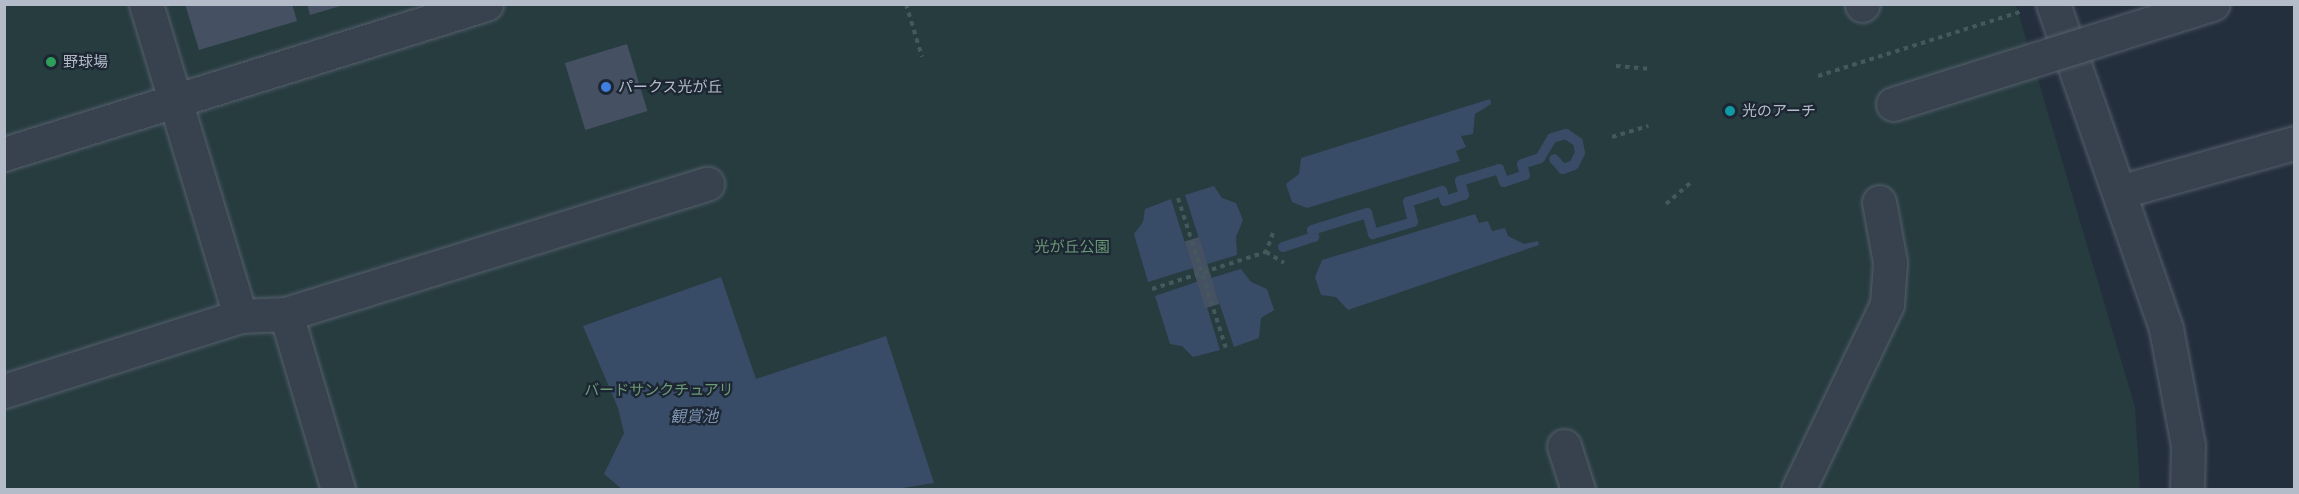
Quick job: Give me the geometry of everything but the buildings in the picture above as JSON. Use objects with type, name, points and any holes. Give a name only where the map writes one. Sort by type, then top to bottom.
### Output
[{"type":"street","points":[[146,4],[240,316]]},
{"type":"street","points":[[4,154],[486,4]]},
{"type":"street","points":[[1893,104],[2213,4]]},
{"type":"street","points":[[2042,6],[2119,192],[2166,329],[2188,445],[2187,489]]},
{"type":"street","points":[[2119,192],[2295,143]]},
{"type":"street","points":[[4,391],[240,316],[286,314],[707,184]]},
{"type":"street","points":[[1798,489],[1887,303],[1890,262],[1879,202]]},
{"type":"street","points":[[286,314],[338,489]]},
{"type":"street","points":[[1564,446],[1578,489]]},
{"type":"path","points":[[906,4],[922,57]]},
{"type":"path","points":[[1818,76],[2042,6]]},
{"type":"path","points":[[1616,66],[1651,69]]},
{"type":"path","points":[[1612,137],[1648,126]]},
{"type":"path","points":[[1666,204],[1690,183]]},
{"type":"path","points":[[1178,198],[1226,348]]},
{"type":"path","points":[[1266,252],[1273,233]]},
{"type":"path","points":[[1152,290],[1266,252],[1284,263]]},
{"type":"green space","name":"光が丘公園","points":[[4,5],[2016,5],[2135,407],[2140,489],[5,489]]},
{"type":"water","points":[[1490,99],[1491,104],[1475,114],[1473,134],[1461,136],[1466,147],[1456,151],[1460,161],[1307,208],[1292,202],[1286,184],[1299,174],[1301,158]]},
{"type":"water","points":[[1214,186],[1222,198],[1236,203],[1243,220],[1236,237],[1237,255],[1207,264],[1185,195]]},
{"type":"water","points":[[1171,199],[1193,268],[1148,282],[1134,234],[1143,222],[1145,209]]},
{"type":"water","points":[[1475,214],[1479,223],[1488,221],[1492,231],[1505,228],[1508,236],[1524,244],[1538,241],[1539,245],[1348,310],[1336,297],[1321,295],[1315,277],[1322,260]]},
{"type":"water","points":[[1241,269],[1251,282],[1267,289],[1274,310],[1261,318],[1259,338],[1234,347],[1211,278]]},
{"type":"water","name":"観賞池","points":[[721,277],[756,379],[886,336],[934,483],[890,490],[623,490],[604,474],[624,433],[618,408],[583,326]]},
{"type":"water","points":[[1199,281],[1220,350],[1193,357],[1182,346],[1170,344],[1155,296]]},
{"type":"waterway","points":[[1283,247],[1314,237],[1312,230],[1367,213],[1373,234],[1413,222],[1408,202],[1442,191],[1445,201],[1464,195],[1460,181],[1499,169],[1504,182],[1525,175],[1522,164],[1540,158],[1552,138],[1566,134],[1578,142],[1580,153],[1574,165],[1563,169],[1554,159]]},
{"type":"place","name":"野球場","points":[[51,62]]},
{"type":"place","name":"パークス光が丘","points":[[606,87]]},
{"type":"place","name":"光のアーチ","points":[[1730,111]]},
{"type":"park label","name":"バードサンクチュアリ","points":[[659,390]]}]
